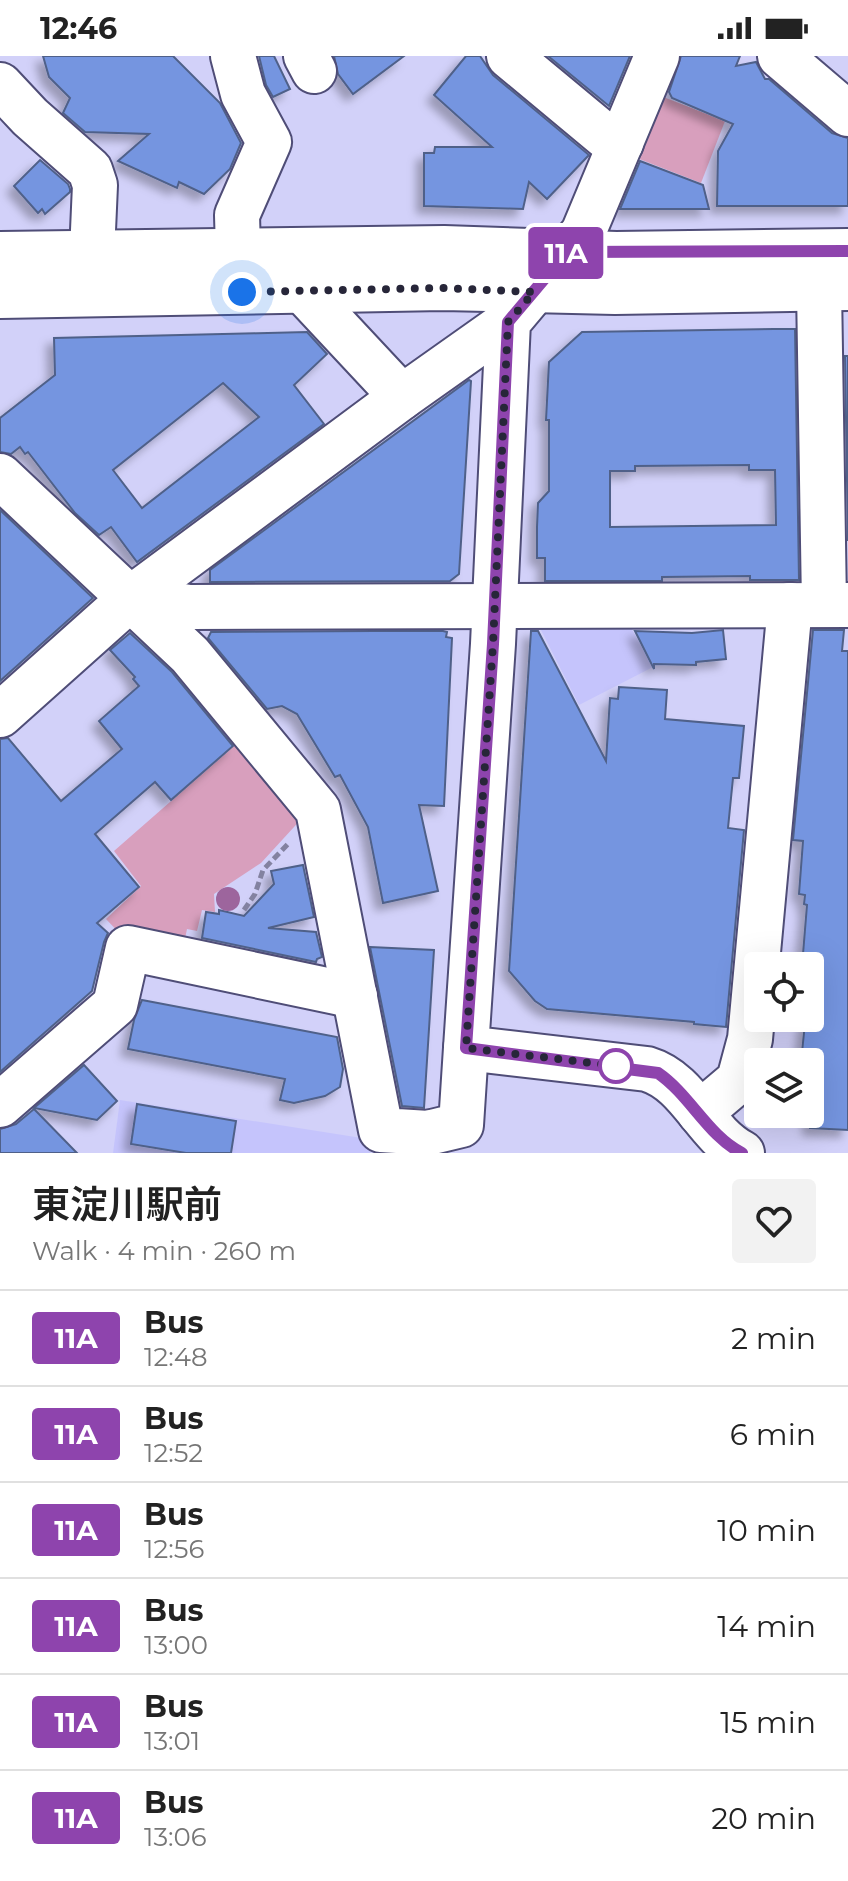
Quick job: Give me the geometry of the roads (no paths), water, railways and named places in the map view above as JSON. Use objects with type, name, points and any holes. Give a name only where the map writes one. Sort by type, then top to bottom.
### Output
[{"type":"street","points":[[233,56],[243,94],[269,142],[237,215],[238,250]]},
{"type":"street","points":[[509,56],[604,135],[621,143]]},
{"type":"street","points":[[0,715],[131,598],[521,307],[583,233],[657,56]]},
{"type":"street","points":[[780,56],[848,114]]},
{"type":"street","points":[[0,85],[30,117],[90,170],[95,185],[92,253]]},
{"type":"street","points":[[0,254],[444,248],[567,252],[848,251]]},
{"type":"street","points":[[0,296],[443,288],[521,307],[834,288],[820,605],[750,1039],[739,1080],[700,1113]]},
{"type":"street","points":[[303,291],[402,397]]},
{"type":"street","points":[[0,476],[190,655],[318,810],[381,1130],[428,1133],[461,1125],[495,606],[521,307]]},
{"type":"street","points":[[131,598],[189,607],[820,605]]},
{"type":"street","points":[[0,1105],[115,1005],[128,948],[355,996]]},
{"type":"street","points":[[466,1048],[647,1069],[658,1073],[670,1081],[724,1142],[742,1153]]}]
